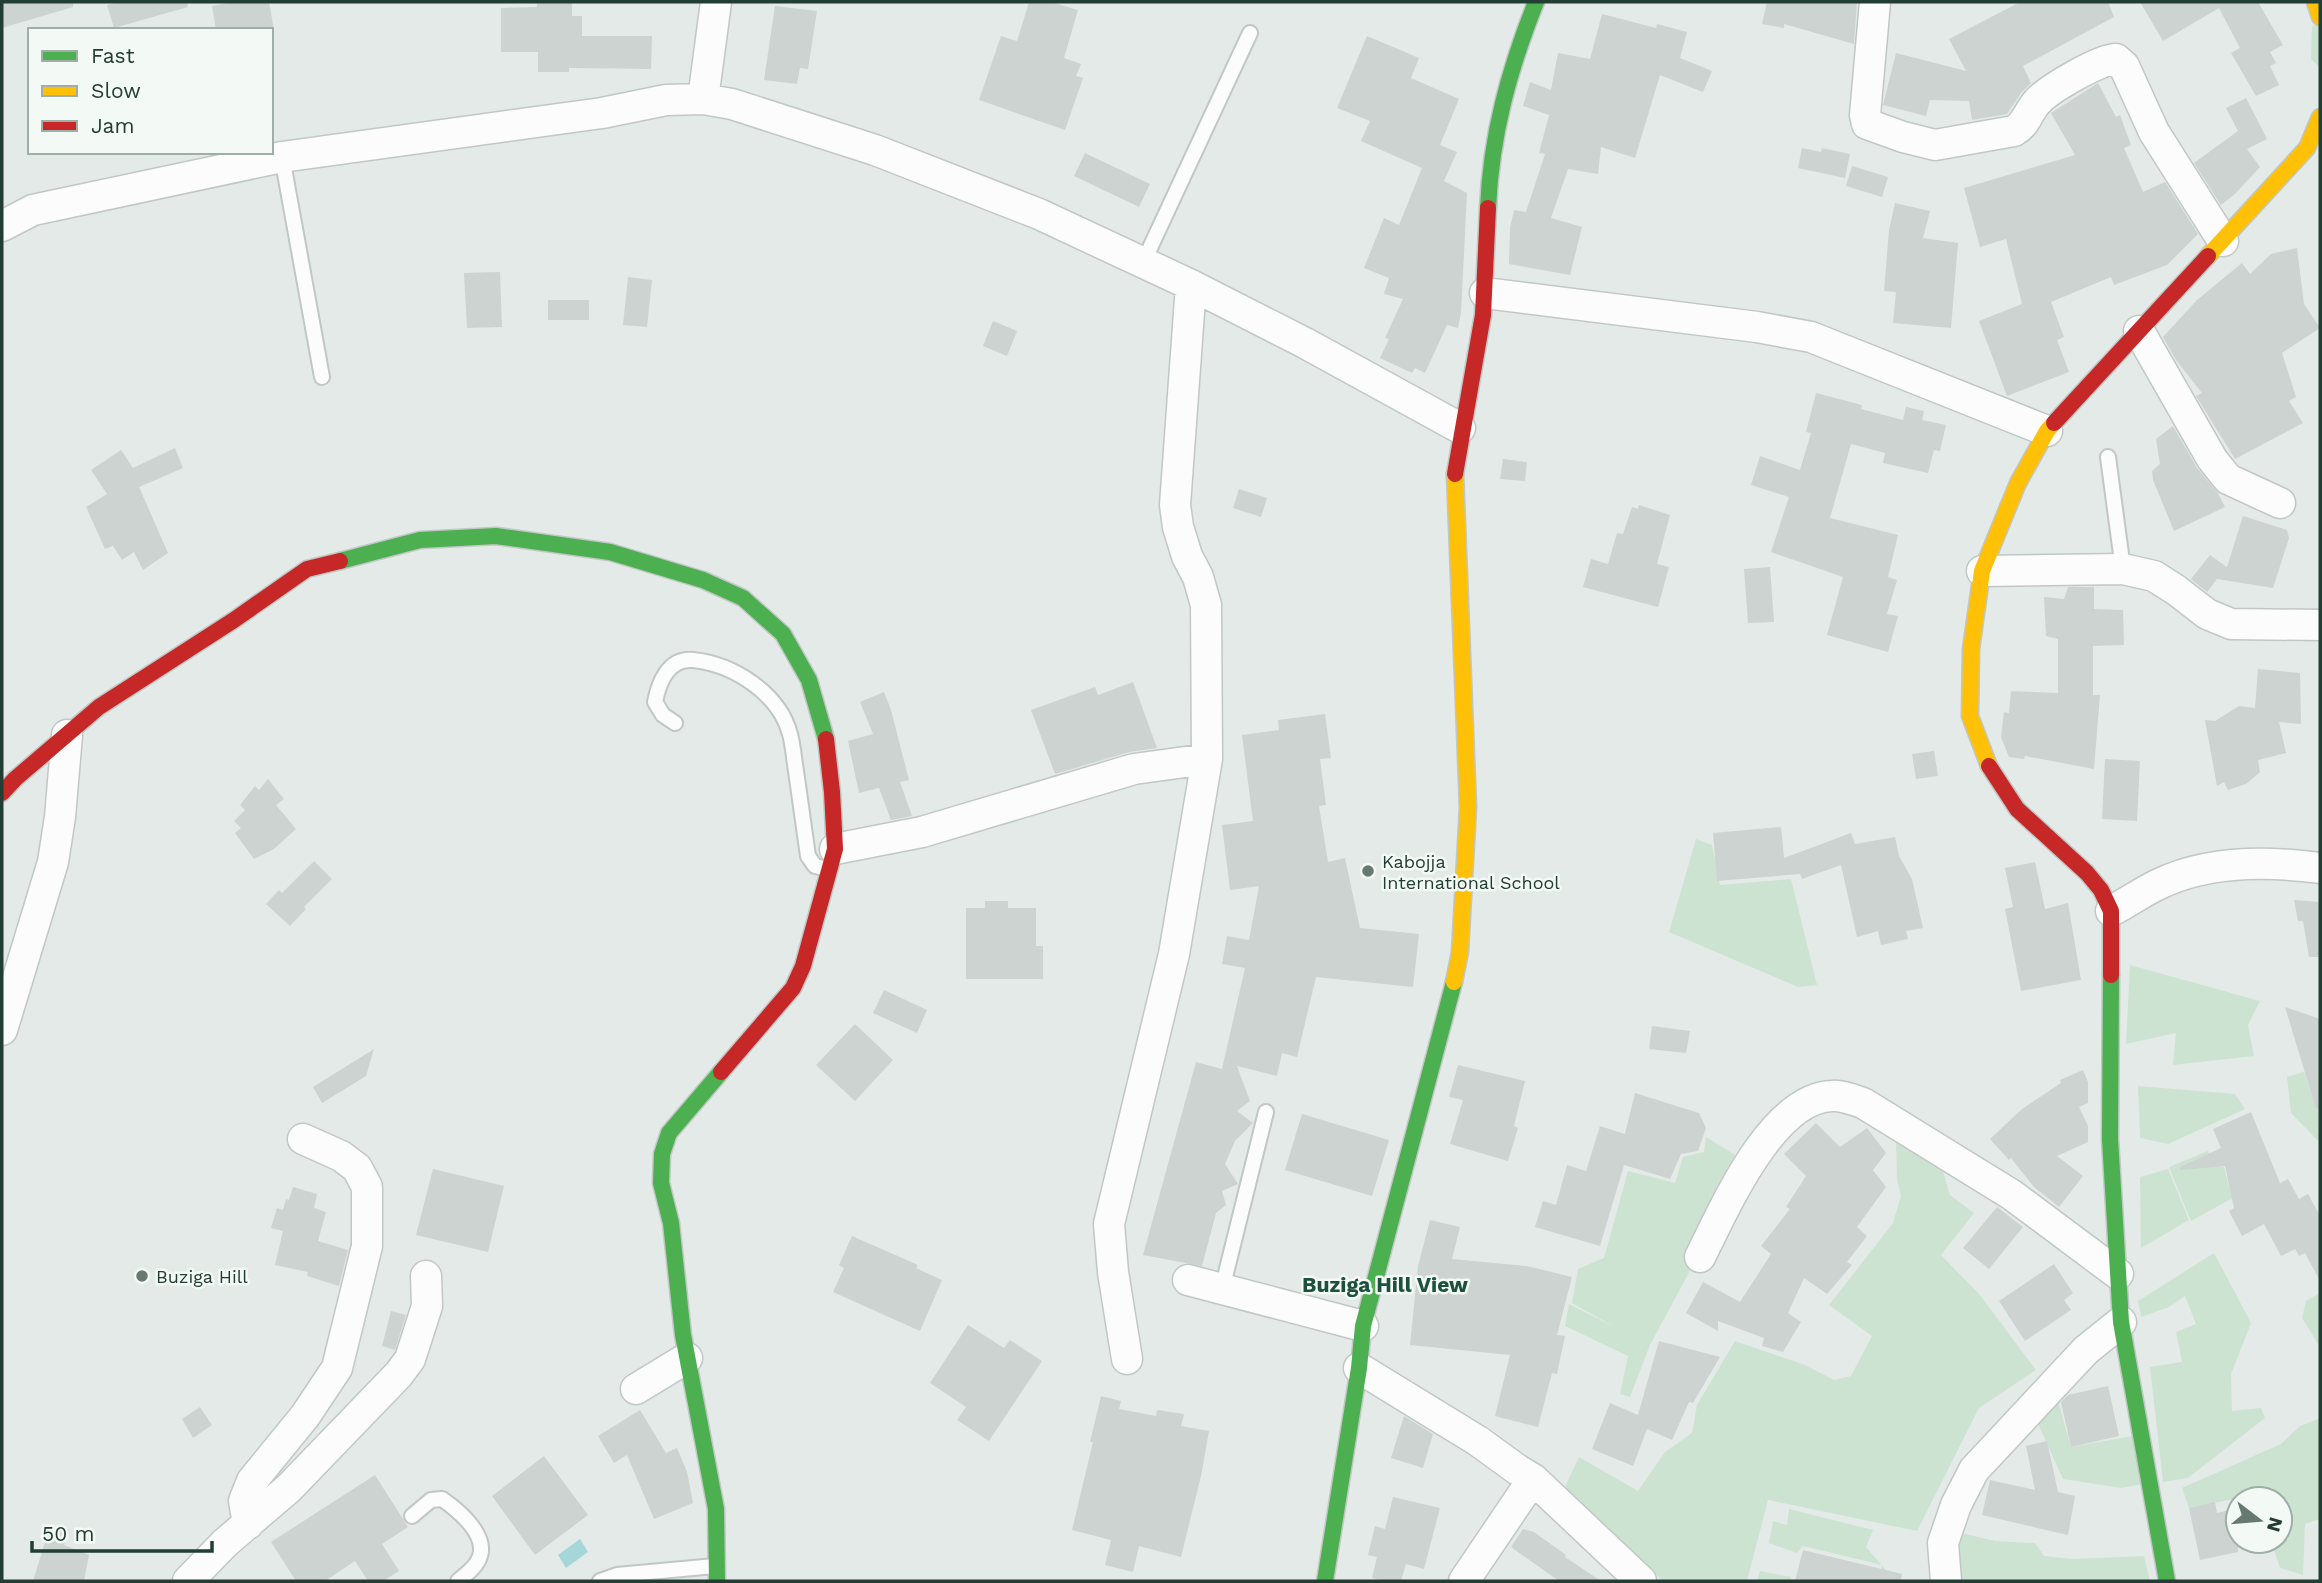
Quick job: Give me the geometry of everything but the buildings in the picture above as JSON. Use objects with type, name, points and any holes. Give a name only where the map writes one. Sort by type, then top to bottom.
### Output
[{"type":"street","points":[[703,99],[716,2]]},
{"type":"street","points":[[1325,1581],[1359,1368],[1363,1326],[1460,952],[1468,807],[1455,471],[1460,428],[1477,356],[1485,293],[1495,133],[1510,70],[1535,2]]},
{"type":"street","points":[[1875,2],[1864,115],[1867,124],[1934,145],[2014,131],[2023,126],[2040,99],[2093,66],[2116,59],[2124,66],[2154,132],[2223,241]]},
{"type":"street","points":[[2315,2],[2320,18]]},
{"type":"street","points":[[2,226],[33,210],[282,157],[602,113],[666,100],[703,99],[732,104],[875,150],[1039,214],[1191,285],[1305,343],[1460,428]]},
{"type":"street","points":[[2167,1581],[2121,1322],[2110,1139],[2111,911],[2101,890],[2087,873],[2017,809],[1987,764],[1970,716],[1971,649],[1982,571],[2018,483],[2047,431],[2307,148],[2320,117]]},
{"type":"street","points":[[1127,1359],[1113,1272],[1109,1224],[1174,954],[1207,759],[1206,604],[1198,577],[1187,556],[1178,527],[1175,505],[1191,285]]},
{"type":"street","points":[[1485,293],[1757,327],[1811,338],[2047,431]]},
{"type":"street","points":[[2139,331],[2212,459],[2228,479],[2280,503]]},
{"type":"street","points":[[2,793],[99,707],[234,620],[307,569],[420,540],[496,536],[610,552],[703,580],[743,598],[783,634],[809,680],[825,734],[832,792],[832,859],[803,967],[793,988],[669,1133],[662,1154],[661,1183],[671,1223],[687,1358],[716,1509],[717,1574]]},
{"type":"street","points":[[1982,571],[2123,569],[2154,576],[2207,614],[2231,624],[2320,625]]},
{"type":"street","points":[[2,1030],[53,862],[67,735]]},
{"type":"street","points":[[832,859],[1134,769],[1207,759]]},
{"type":"street","points":[[2111,911],[2159,884],[2190,873],[2243,865],[2320,867]]},
{"type":"street","points":[[1700,1257],[1757,1151],[1775,1130],[1801,1107],[1831,1095],[1847,1097],[1863,1104],[2012,1195],[2118,1274]]},
{"type":"street","points":[[248,1524],[244,1501],[252,1481],[305,1416],[337,1368],[367,1246],[367,1186],[357,1167],[341,1156],[303,1139]]},
{"type":"street","points":[[188,1581],[289,1488],[380,1395],[410,1359],[427,1306],[426,1276]]},
{"type":"street","points":[[1188,1280],[1363,1326]]},
{"type":"street","points":[[1945,1581],[1943,1543],[1956,1505],[1974,1470],[2087,1350],[2121,1322]]},
{"type":"street","points":[[636,1388],[687,1358]]},
{"type":"street","points":[[1359,1368],[1478,1441],[1533,1479],[1641,1581]]},
{"type":"street","points":[[1464,1581],[1533,1479]]},
{"type":"lane","points":[[1143,263],[1250,33]]},
{"type":"lane","points":[[282,157],[322,377]]},
{"type":"lane","points":[[2108,457],[2123,569]]},
{"type":"lane","points":[[675,723],[663,715],[655,702],[658,688],[669,667],[685,659],[707,661],[734,670],[777,706],[790,732],[808,856],[814,866],[832,859]]},
{"type":"lane","points":[[1222,1289],[1266,1112]]},
{"type":"lane","points":[[411,1516],[430,1500],[442,1499],[477,1533],[481,1545],[480,1557],[473,1568],[458,1581]]},
{"type":"lane","points":[[600,1581],[617,1575],[717,1574]]},
{"type":"green space","points":[[2320,20],[2320,68],[2311,59],[2312,27]]},
{"type":"green space","points":[[1696,839],[1712,845],[1720,885],[1791,879],[1817,985],[1798,987],[1669,932]]},
{"type":"green space","points":[[2130,965],[2260,1001],[2248,1025],[2254,1056],[2173,1065],[2176,1033],[2126,1044]]},
{"type":"green space","points":[[2304,1072],[2316,1107],[2320,1106],[2320,1141],[2291,1113],[2287,1077]]},
{"type":"green space","points":[[2138,1086],[2235,1094],[2245,1109],[2168,1144],[2140,1138]]},
{"type":"green space","points":[[1706,1137],[1748,1163],[1650,1345],[1630,1397],[1620,1394],[1628,1356],[1565,1326],[1569,1304],[1616,1328],[1572,1303],[1578,1269],[1604,1258],[1628,1171],[1675,1183],[1683,1157],[1704,1152]]},
{"type":"green space","points":[[1913,1138],[1941,1165],[1950,1195],[1974,1213],[1941,1255],[1980,1295],[2036,1370],[1979,1408],[1917,1531],[1768,1500],[1747,1581],[1663,1581],[1564,1489],[1579,1457],[1638,1491],[1665,1452],[1692,1433],[1697,1405],[1735,1341],[1805,1365],[1834,1380],[1851,1376],[1872,1336],[1829,1305],[1893,1223],[1901,1196],[1897,1180],[1896,1142]]},
{"type":"green space","points":[[2208,1151],[2216,1166],[2224,1167],[2229,1187],[2249,1189],[2191,1221],[2169,1167]]},
{"type":"green space","points":[[2168,1169],[2189,1220],[2141,1248],[2140,1177]]},
{"type":"green space","points":[[2214,1253],[2251,1323],[2231,1374],[2232,1411],[2261,1408],[2265,1418],[2188,1478],[2163,1482],[2150,1367],[2182,1362],[2176,1332],[2196,1324],[2185,1296],[2169,1307],[2141,1317],[2138,1301]]},
{"type":"green space","points":[[2320,1293],[2320,1347],[2302,1318],[2306,1301]]},
{"type":"green space","points":[[2058,1401],[2071,1447],[2132,1436],[2143,1484],[2121,1488],[2063,1479],[2038,1424]]},
{"type":"green space","points":[[2320,1418],[2320,1519],[2305,1524],[2303,1575],[2280,1568],[2276,1555],[2294,1555],[2294,1485],[2224,1485],[2224,1501],[2189,1508],[2182,1488],[2281,1444],[2300,1426]]},
{"type":"green space","points":[[1789,1509],[1873,1530],[1866,1547],[1881,1565],[1803,1546],[1797,1553],[1769,1543],[1773,1521],[1787,1525]]},
{"type":"green space","points":[[1957,1532],[1995,1541],[2035,1543],[2044,1556],[2072,1559],[2144,1556],[2150,1581],[1952,1581]]},
{"type":"green space","points":[[1882,1566],[1895,1581],[1879,1581]]},
{"type":"green space","points":[[1760,1571],[1791,1577],[1790,1581],[1757,1581]]},
{"type":"water","points":[[580,1539],[588,1552],[566,1568],[558,1555]]},
{"type":"traffic: fast","points":[[1488,208],[1493,155],[1503,103],[1536,2]]},
{"type":"traffic: fast","points":[[340,561],[420,540],[496,536],[610,552],[703,580],[743,598],[783,634],[809,680],[826,739]]},
{"type":"traffic: fast","points":[[2111,975],[2110,1139],[2121,1322],[2167,1581]]},
{"type":"traffic: fast","points":[[1325,1581],[1359,1368],[1363,1326],[1454,982]]},
{"type":"traffic: fast","points":[[717,1581],[716,1509],[683,1335],[671,1223],[661,1183],[662,1154],[669,1133],[721,1072]]},
{"type":"traffic: slow","points":[[2315,2],[2320,17]]},
{"type":"traffic: slow","points":[[2208,256],[2307,148],[2320,117]]},
{"type":"traffic: slow","points":[[1989,766],[1970,716],[1971,649],[1982,571],[2018,483],[2054,423]]},
{"type":"traffic: slow","points":[[1454,982],[1460,952],[1468,807],[1455,474]]},
{"type":"traffic: jam","points":[[1455,474],[1483,315],[1488,208]]},
{"type":"traffic: jam","points":[[2054,423],[2208,256]]},
{"type":"traffic: jam","points":[[2,793],[99,707],[234,620],[307,569],[340,561]]},
{"type":"traffic: jam","points":[[721,1072],[793,988],[803,966],[835,849],[826,739]]},
{"type":"traffic: jam","points":[[1989,766],[2017,809],[2087,873],[2101,890],[2111,911],[2111,975]]},
{"type":"place","name":"Kabojja International School","points":[[1368,871]]},
{"type":"place","name":"Buziga Hill","points":[[142,1276]]},
{"type":"district","name":"Buziga Hill View","points":[[1385,1284]]}]
